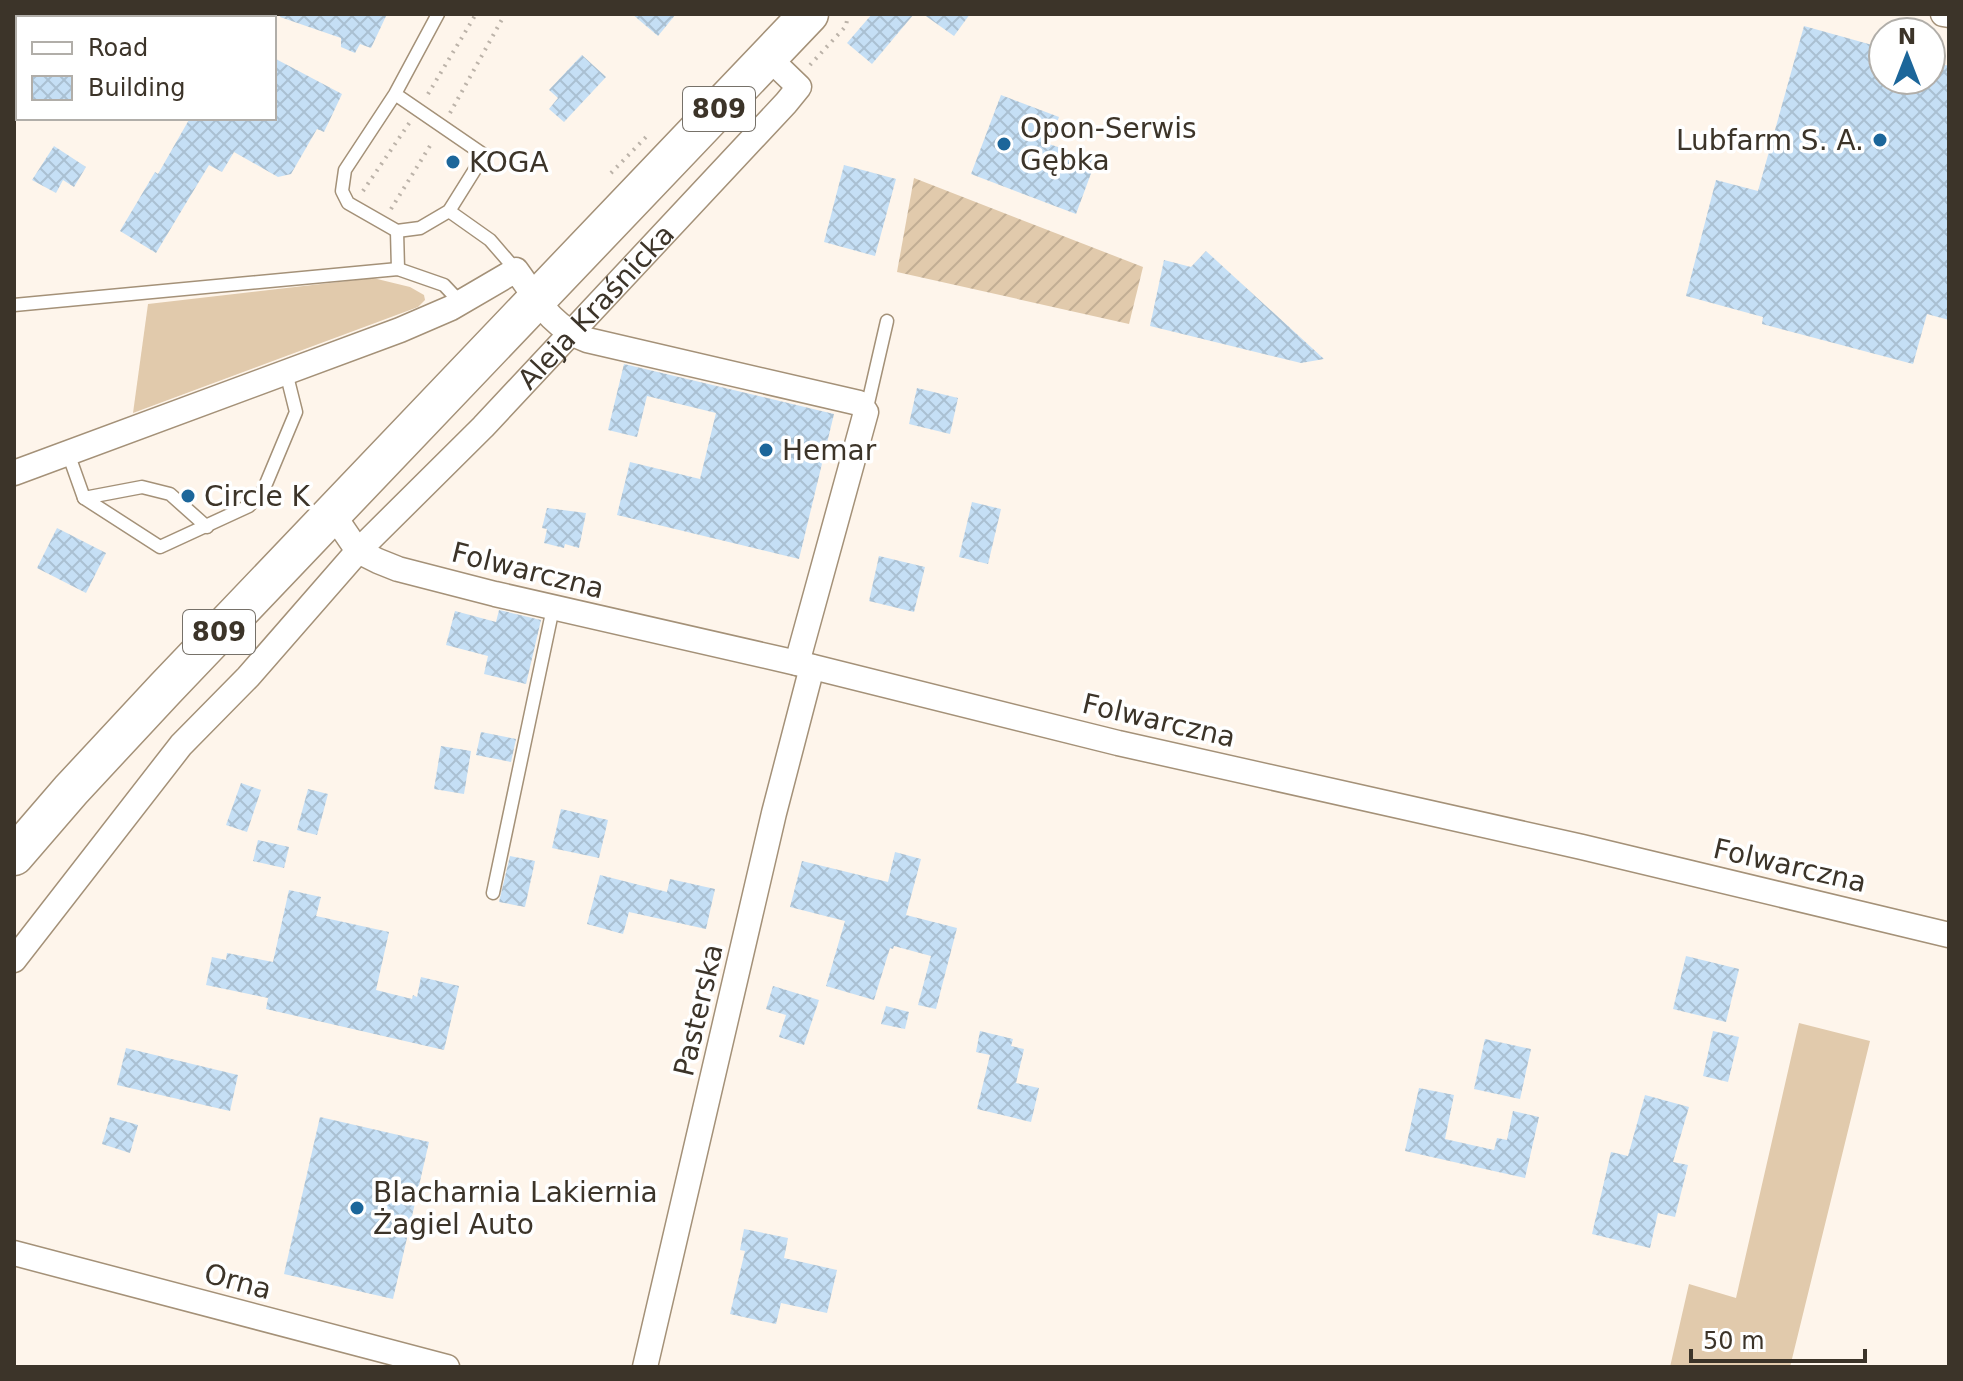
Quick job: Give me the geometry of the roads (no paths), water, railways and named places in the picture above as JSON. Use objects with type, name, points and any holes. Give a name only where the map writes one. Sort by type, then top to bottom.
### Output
[{"type":"main road","name":"Aleja Kraśnicka","points":[[332,513],[461,379],[527,284],[768,57],[809,14]]},
{"type":"main road","name":"809","points":[[14,856],[110,747],[332,513]]},
{"type":"street","name":"Aleja Kraśnicka","points":[[14,960],[181,745],[248,677],[358,551],[483,427],[799,87],[768,57]]},
{"type":"street","points":[[14,473],[400,330],[460,302],[527,284],[553,322],[568,333],[859,403],[866,412]]},
{"type":"street","name":"Pasterska","points":[[645,1367],[866,412]]},
{"type":"street","points":[[332,513],[358,551]]},
{"type":"street","name":"Folwarczna","points":[[358,551],[398,569],[553,608],[805,665],[1118,743],[1582,847],[1949,935]]},
{"type":"street","name":"Orna","points":[[14,1253],[447,1367]]},
{"type":"lane","points":[[395,94],[484,155],[449,211],[420,228],[397,231],[348,203],[342,191],[345,170],[395,94],[438,14]]},
{"type":"lane","points":[[449,211],[490,240],[527,284]]},
{"type":"lane","points":[[397,231],[398,269]]},
{"type":"lane","points":[[14,305],[398,269],[444,285],[460,302]]},
{"type":"lane","points":[[866,412],[887,321]]},
{"type":"lane","points":[[68,453],[84,498],[160,547],[249,506],[263,491],[296,412],[286,372]]},
{"type":"lane","points":[[84,498],[142,487],[170,494],[207,527]]},
{"type":"lane","points":[[493,893],[553,608]]},
{"type":"place","name":"Lubfarm S. A.","points":[[1880,140]]},
{"type":"place","name":"Opon-Serwis Gębka","points":[[1004,144]]},
{"type":"place","name":"KOGA","points":[[453,162]]},
{"type":"place","name":"Hemar","points":[[766,450]]},
{"type":"place","name":"Circle K","points":[[188,496]]},
{"type":"place","name":"Blacharnia Lakiernia Żagiel Auto","points":[[357,1208]]}]
